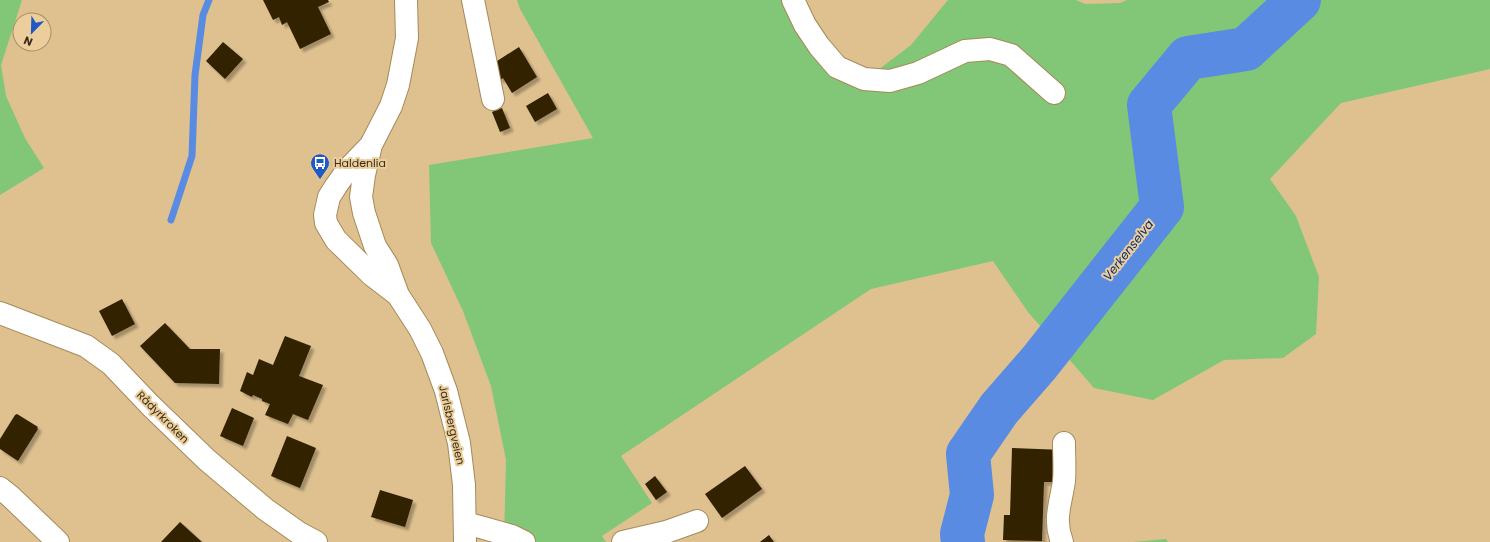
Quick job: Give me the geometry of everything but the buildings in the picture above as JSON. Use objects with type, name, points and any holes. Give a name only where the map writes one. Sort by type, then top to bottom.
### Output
[{"type":"main road","name":"Jarlsbergveien","points":[[398,295],[372,275],[336,240],[326,223],[325,215],[329,197],[348,169],[371,144],[391,106],[399,79],[407,38],[406,0]]},
{"type":"main road","points":[[473,0],[493,99]]},
{"type":"main road","points":[[794,0],[808,30],[819,46],[837,67],[864,80],[890,82],[918,73],[965,51],[990,49],[1011,56],[1054,93]]},
{"type":"main road","name":"Jarlsbergveien","points":[[371,144],[361,197],[364,213],[375,246],[387,265],[398,295],[420,329],[432,353],[446,391],[459,443],[464,485],[465,532]]},
{"type":"main road","name":"Rådyrkroken","points":[[0,313],[86,346],[111,364],[150,405],[207,460],[265,508],[299,533],[316,542]]},
{"type":"main road","points":[[1062,542],[1058,532],[1057,515],[1064,480],[1064,443]]},
{"type":"main road","points":[[0,488],[58,542]]},
{"type":"main road","points":[[623,542],[666,532],[697,521]]},
{"type":"main road","points":[[465,532],[512,536],[524,542]]},
{"type":"green space","points":[[0,0],[22,0],[18,12],[12,12],[12,31],[1,65],[6,96],[25,138],[44,168],[0,195]]},
{"type":"green space","points":[[517,0],[793,0],[837,67],[878,70],[911,45],[948,0],[1076,0],[1085,4],[1120,3],[1127,0],[1490,0],[1490,69],[1341,103],[1270,179],[1296,216],[1319,277],[1316,334],[1283,358],[1224,360],[1153,400],[1094,388],[1028,312],[993,261],[871,289],[621,456],[652,503],[602,536],[606,542],[504,542],[506,460],[491,386],[463,311],[431,243],[429,165],[593,138],[520,9]]},
{"type":"green space","points":[[1166,539],[1168,542],[1133,542]]},
{"type":"waterway","points":[[171,220],[192,156],[195,75],[203,15],[209,0]]},
{"type":"waterway","name":"Verkenselva","points":[[963,542],[962,534],[972,495],[968,454],[999,409],[1039,363],[1162,207],[1149,105],[1188,58],[1246,49],[1299,0]]},
{"type":"place","name":"Haldenlia","points":[[320,180]]}]
